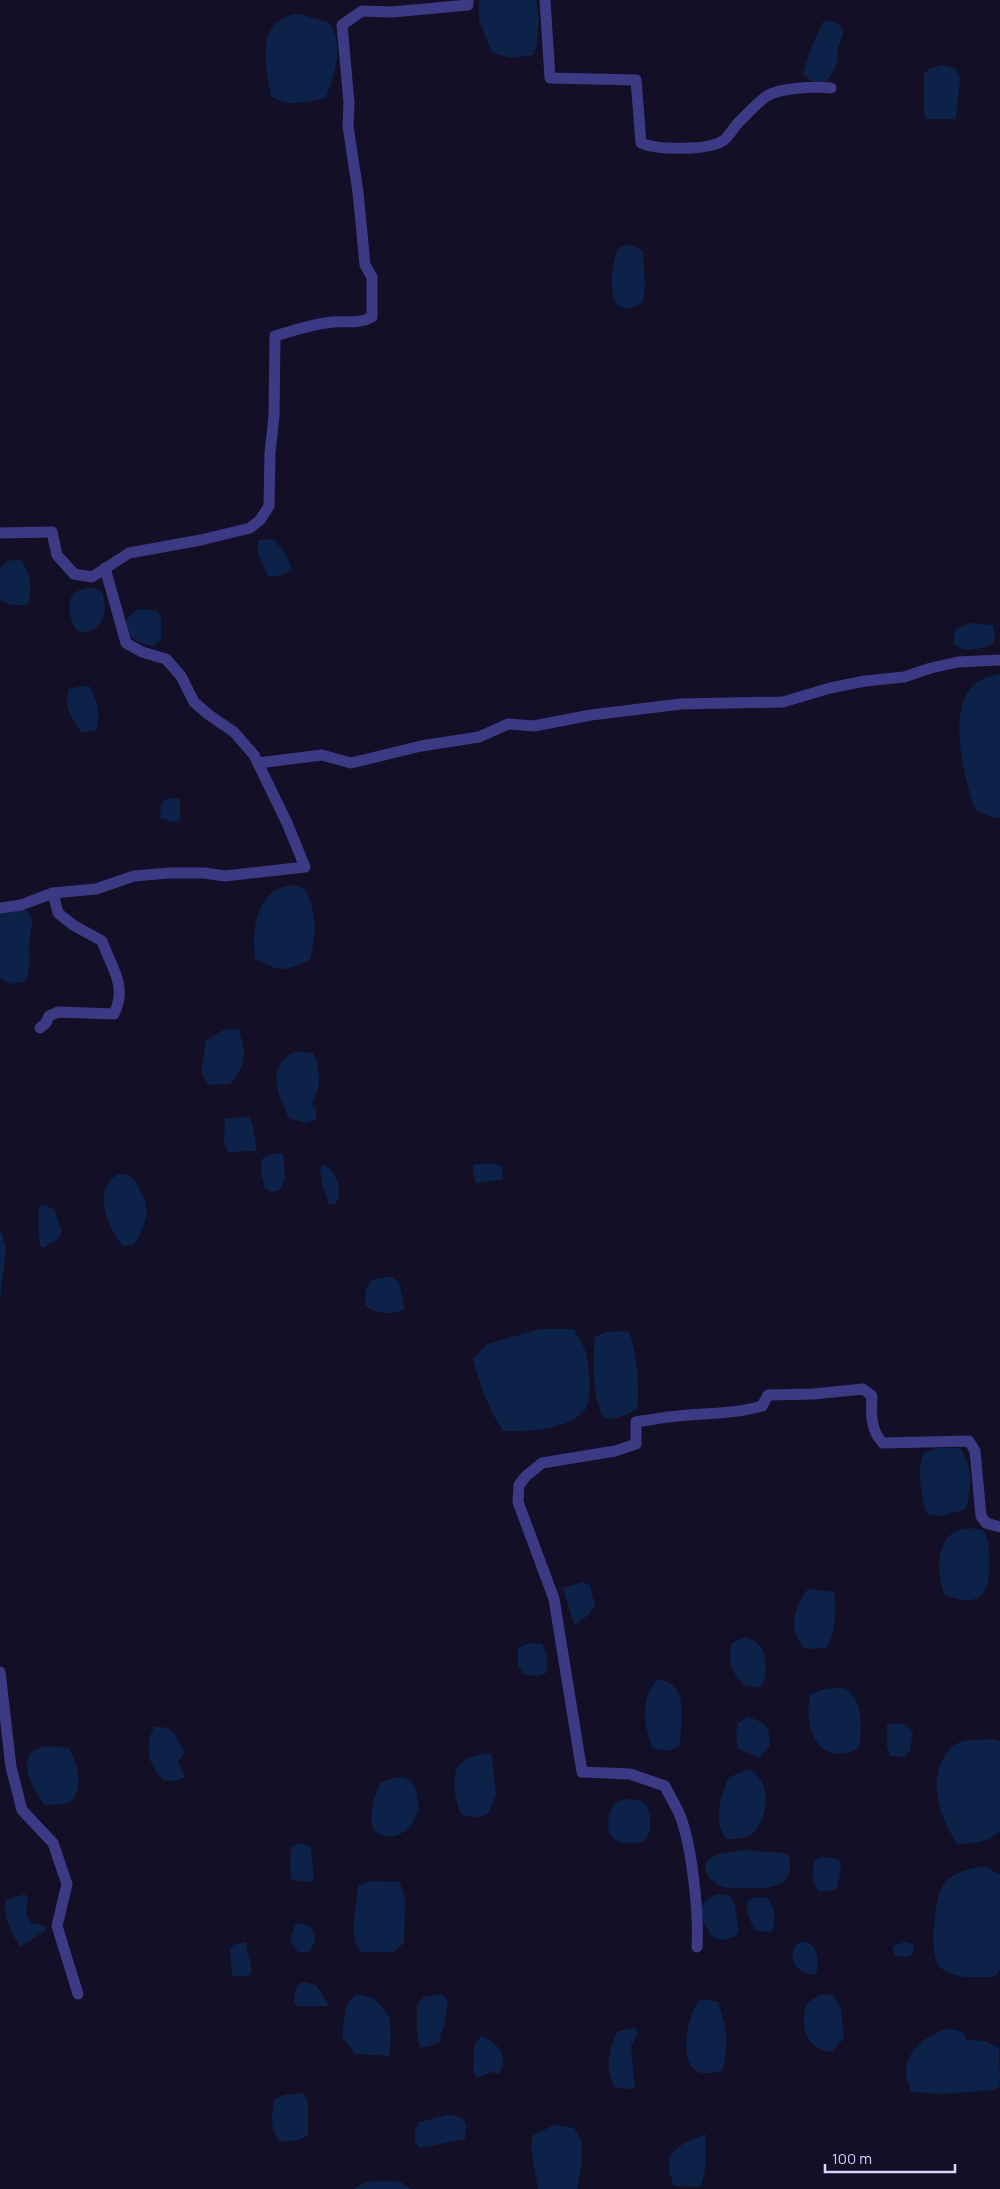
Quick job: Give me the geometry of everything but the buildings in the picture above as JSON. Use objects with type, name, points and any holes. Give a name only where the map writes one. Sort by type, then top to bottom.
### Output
[{"type":"street","points":[[0,533],[52,532],[57,556],[74,574],[92,578],[129,552],[202,540],[250,528],[260,520],[269,506],[270,453],[274,416],[275,336],[297,329],[333,322],[365,322],[372,317],[372,277],[365,265],[358,192],[348,126],[342,25],[362,11],[392,12],[468,5],[468,0]]},
{"type":"street","points":[[545,0],[550,78],[636,80],[641,143],[649,146],[676,149],[713,145],[724,140],[740,120],[768,95],[804,87],[830,88]]},
{"type":"street","points":[[0,908],[21,905],[53,893],[96,889],[134,876],[204,873],[226,876],[305,867],[291,831],[254,755],[234,732],[208,715],[194,702],[181,676],[166,659],[142,652],[126,643],[105,568]]},
{"type":"street","points":[[258,763],[322,755],[351,763],[421,746],[479,737],[508,724],[534,726],[681,704],[783,702],[830,688],[865,681],[904,677],[958,662],[1000,660]]},
{"type":"street","points":[[40,1028],[46,1023],[49,1016],[58,1012],[114,1014],[120,1004],[119,981],[102,941],[74,926],[58,913],[53,893]]},
{"type":"street","points":[[697,1947],[699,1922],[690,1855],[680,1815],[665,1786],[630,1774],[582,1772],[554,1599],[518,1502],[519,1485],[526,1476],[542,1463],[615,1450],[636,1444],[636,1422],[678,1416],[748,1411],[762,1406],[768,1395],[814,1394],[863,1389],[872,1396],[871,1418],[876,1436],[883,1443],[969,1441],[974,1451],[981,1516],[986,1523],[1000,1527]]},
{"type":"street","points":[[0,1672],[11,1766],[22,1810],[53,1843],[67,1884],[57,1926],[78,1994]]},
{"type":"water","points":[[479,0],[536,0],[539,19],[537,46],[533,55],[509,58],[492,52],[479,20]]},
{"type":"water","points":[[300,14],[330,23],[337,41],[337,60],[326,98],[291,103],[277,100],[271,96],[266,44],[269,33],[276,24],[286,17]]},
{"type":"water","points":[[832,21],[838,24],[844,31],[837,51],[838,58],[835,68],[825,83],[812,81],[803,75],[809,53],[823,22]]},
{"type":"water","points":[[943,65],[956,69],[960,79],[956,119],[926,119],[924,108],[924,74],[930,68]]},
{"type":"water","points":[[630,244],[643,251],[645,287],[643,302],[630,308],[621,307],[615,301],[612,292],[612,281],[618,248]]},
{"type":"water","points":[[272,539],[285,553],[292,570],[280,576],[268,576],[257,551],[259,540]]},
{"type":"water","points":[[19,559],[26,569],[30,581],[29,599],[27,605],[11,605],[0,600],[0,568],[8,561]]},
{"type":"water","points":[[86,588],[95,588],[102,592],[105,611],[101,622],[86,633],[78,631],[73,624],[70,600],[73,594]]},
{"type":"water","points":[[139,609],[157,611],[161,618],[161,640],[153,646],[137,641],[127,632],[127,620],[131,614]]},
{"type":"water","points":[[969,623],[993,625],[995,637],[993,644],[972,650],[962,648],[953,643],[956,629]]},
{"type":"water","points":[[1000,674],[1000,818],[992,817],[976,810],[971,798],[963,764],[959,726],[961,709],[966,695],[978,682],[987,677]]},
{"type":"water","points":[[89,686],[95,697],[98,724],[96,730],[82,733],[72,718],[68,707],[67,695],[69,689]]},
{"type":"water","points":[[180,799],[180,820],[174,822],[160,818],[161,805],[164,800]]},
{"type":"water","points":[[295,885],[305,889],[309,898],[314,915],[315,932],[310,960],[294,967],[282,969],[255,959],[256,921],[263,903],[269,896],[280,888]]},
{"type":"water","points":[[26,910],[33,919],[29,943],[29,969],[25,982],[9,984],[0,978],[0,912]]},
{"type":"water","points":[[239,1029],[244,1053],[243,1064],[240,1070],[230,1084],[209,1085],[201,1073],[206,1041],[223,1030]]},
{"type":"water","points":[[296,1051],[313,1053],[318,1071],[319,1086],[312,1106],[316,1109],[316,1120],[305,1123],[289,1118],[276,1081],[280,1064],[286,1057]]},
{"type":"water","points":[[250,1117],[257,1151],[228,1152],[224,1142],[225,1118]]},
{"type":"water","points":[[270,1154],[283,1154],[285,1178],[280,1190],[272,1192],[265,1188],[261,1173],[262,1159]]},
{"type":"water","points":[[487,1163],[502,1166],[503,1179],[476,1183],[473,1165]]},
{"type":"water","points":[[324,1165],[333,1172],[338,1182],[339,1194],[335,1205],[329,1204],[322,1185],[320,1168]]},
{"type":"water","points":[[119,1174],[128,1175],[136,1181],[147,1208],[144,1225],[133,1245],[123,1246],[107,1219],[104,1208],[106,1188],[110,1180]]},
{"type":"water","points":[[44,1205],[54,1209],[62,1231],[59,1238],[43,1248],[40,1246],[38,1216],[39,1206]]},
{"type":"water","points":[[0,1228],[6,1249],[0,1301]]},
{"type":"water","points":[[393,1277],[399,1283],[405,1309],[384,1313],[374,1311],[365,1305],[366,1288],[372,1280]]},
{"type":"water","points":[[540,1329],[574,1329],[584,1347],[588,1363],[589,1399],[587,1406],[577,1417],[557,1426],[535,1430],[503,1431],[485,1396],[473,1359],[487,1344]]},
{"type":"water","points":[[629,1331],[637,1370],[637,1409],[622,1416],[605,1419],[595,1391],[593,1356],[595,1337],[605,1332]]},
{"type":"water","points":[[937,1448],[960,1448],[967,1463],[970,1477],[966,1509],[942,1516],[927,1514],[920,1484],[920,1467],[924,1453]]},
{"type":"water","points":[[971,1528],[983,1530],[987,1538],[989,1576],[984,1592],[980,1597],[966,1600],[956,1599],[945,1595],[940,1579],[939,1561],[944,1544],[949,1536],[958,1530]]},
{"type":"water","points":[[583,1582],[590,1585],[595,1606],[586,1617],[574,1625],[563,1588]]},
{"type":"water","points":[[808,1589],[834,1592],[834,1621],[831,1637],[826,1648],[805,1649],[799,1642],[796,1634],[794,1619],[796,1611]]},
{"type":"water","points":[[746,1637],[759,1645],[764,1655],[766,1674],[759,1688],[744,1685],[736,1676],[731,1666],[732,1643]]},
{"type":"water","points":[[529,1643],[542,1644],[545,1651],[547,1658],[546,1673],[539,1676],[525,1675],[518,1666],[518,1648]]},
{"type":"water","points":[[658,1679],[669,1683],[675,1688],[682,1707],[679,1746],[668,1751],[653,1748],[645,1721],[648,1694]]},
{"type":"water","points":[[839,1687],[853,1696],[857,1704],[861,1721],[860,1739],[859,1748],[845,1753],[833,1753],[824,1749],[817,1742],[809,1721],[808,1708],[810,1695],[821,1690]]},
{"type":"water","points":[[748,1717],[759,1721],[768,1730],[770,1746],[759,1758],[738,1749],[736,1732],[738,1723]]},
{"type":"water","points":[[887,1724],[905,1724],[913,1732],[910,1751],[905,1757],[890,1756],[887,1746]]},
{"type":"water","points":[[154,1727],[167,1728],[177,1737],[185,1753],[178,1761],[185,1777],[175,1781],[164,1780],[154,1768],[149,1755],[149,1742]]},
{"type":"water","points":[[994,1739],[1000,1741],[1000,1831],[985,1840],[975,1843],[957,1844],[946,1825],[939,1803],[937,1781],[939,1770],[943,1759],[953,1745],[970,1740]]},
{"type":"water","points":[[48,1746],[69,1748],[75,1761],[79,1784],[74,1797],[67,1803],[45,1805],[34,1789],[27,1771],[27,1762],[30,1755],[37,1749]]},
{"type":"water","points":[[490,1754],[492,1757],[496,1795],[488,1814],[474,1817],[461,1814],[455,1792],[454,1781],[456,1772],[466,1759],[476,1755]]},
{"type":"water","points":[[750,1769],[764,1786],[766,1800],[761,1822],[750,1835],[726,1839],[722,1832],[719,1816],[723,1792],[729,1777]]},
{"type":"water","points":[[397,1777],[404,1778],[412,1783],[416,1791],[419,1808],[407,1829],[398,1835],[386,1836],[379,1834],[373,1828],[371,1817],[373,1805],[381,1782]]},
{"type":"water","points":[[627,1799],[642,1801],[647,1805],[650,1816],[650,1832],[643,1842],[623,1843],[615,1840],[610,1834],[608,1825],[611,1810],[616,1803]]},
{"type":"water","points":[[296,1844],[305,1844],[311,1848],[314,1880],[308,1882],[292,1880],[290,1872],[291,1848]]},
{"type":"water","points":[[746,1850],[784,1853],[789,1856],[789,1874],[780,1884],[765,1888],[730,1888],[719,1885],[710,1879],[705,1870],[707,1861],[716,1855]]},
{"type":"water","points":[[821,1857],[834,1858],[840,1861],[841,1870],[837,1888],[831,1891],[821,1892],[813,1881],[815,1860]]},
{"type":"water","points":[[985,1866],[1000,1875],[1000,1970],[994,1977],[965,1977],[950,1974],[939,1966],[934,1950],[935,1912],[941,1890],[944,1884],[957,1873]]},
{"type":"water","points":[[371,1881],[400,1882],[405,1899],[404,1943],[394,1952],[361,1952],[354,1938],[358,1886]]},
{"type":"water","points":[[25,1894],[28,1898],[26,1912],[30,1923],[45,1926],[46,1930],[20,1947],[8,1924],[5,1905],[6,1900]]},
{"type":"water","points":[[716,1894],[728,1895],[734,1901],[739,1932],[736,1936],[724,1940],[714,1938],[701,1918],[702,1906],[706,1900]]},
{"type":"water","points":[[755,1897],[768,1898],[770,1902],[775,1919],[771,1932],[756,1931],[750,1921],[747,1902]]},
{"type":"water","points":[[298,1923],[309,1926],[314,1934],[314,1944],[307,1953],[298,1952],[290,1941],[294,1927]]},
{"type":"water","points":[[246,1942],[251,1974],[247,1976],[232,1976],[230,1948],[235,1944]]},
{"type":"water","points":[[800,1942],[810,1944],[816,1951],[818,1967],[815,1974],[803,1972],[794,1964],[793,1952]]},
{"type":"water","points":[[905,1942],[913,1944],[914,1951],[912,1955],[905,1957],[894,1956],[893,1946]]},
{"type":"water","points":[[303,1982],[316,1985],[328,2006],[296,2006],[294,2003],[295,1990]]},
{"type":"water","points":[[357,1994],[374,1998],[389,2016],[391,2036],[389,2056],[355,2054],[342,2037],[346,2005]]},
{"type":"water","points":[[441,1994],[448,2000],[440,2042],[428,2047],[420,2047],[417,2032],[417,2004],[424,1997]]},
{"type":"water","points":[[821,1994],[833,1995],[841,2009],[844,2038],[832,2052],[823,2051],[816,2047],[811,2042],[804,2028],[804,2011],[807,2003]]},
{"type":"water","points":[[708,1999],[718,2002],[724,2020],[727,2043],[722,2071],[704,2073],[698,2072],[692,2067],[688,2059],[686,2038],[695,2008],[699,2001]]},
{"type":"water","points":[[636,2028],[637,2035],[631,2046],[635,2088],[615,2087],[609,2067],[614,2039],[617,2032]]},
{"type":"water","points":[[949,2028],[963,2032],[967,2040],[985,2041],[999,2048],[1000,2086],[994,2090],[942,2094],[911,2092],[906,2072],[911,2054],[921,2042]]},
{"type":"water","points":[[481,2036],[497,2046],[503,2056],[503,2062],[499,2074],[491,2072],[477,2078],[473,2072],[474,2045]]},
{"type":"water","points":[[303,2093],[308,2103],[308,2135],[299,2140],[280,2142],[274,2133],[272,2122],[275,2099],[284,2095]]},
{"type":"water","points":[[446,2115],[457,2116],[464,2120],[466,2128],[465,2139],[420,2148],[415,2142],[415,2131],[419,2122]]},
{"type":"water","points":[[554,2125],[574,2128],[581,2140],[582,2162],[577,2189],[538,2189],[531,2148],[533,2135]]},
{"type":"water","points":[[706,2134],[705,2168],[700,2187],[674,2186],[669,2171],[670,2155],[685,2142]]},
{"type":"water","points":[[365,2182],[401,2182],[411,2189],[354,2189]]}]
